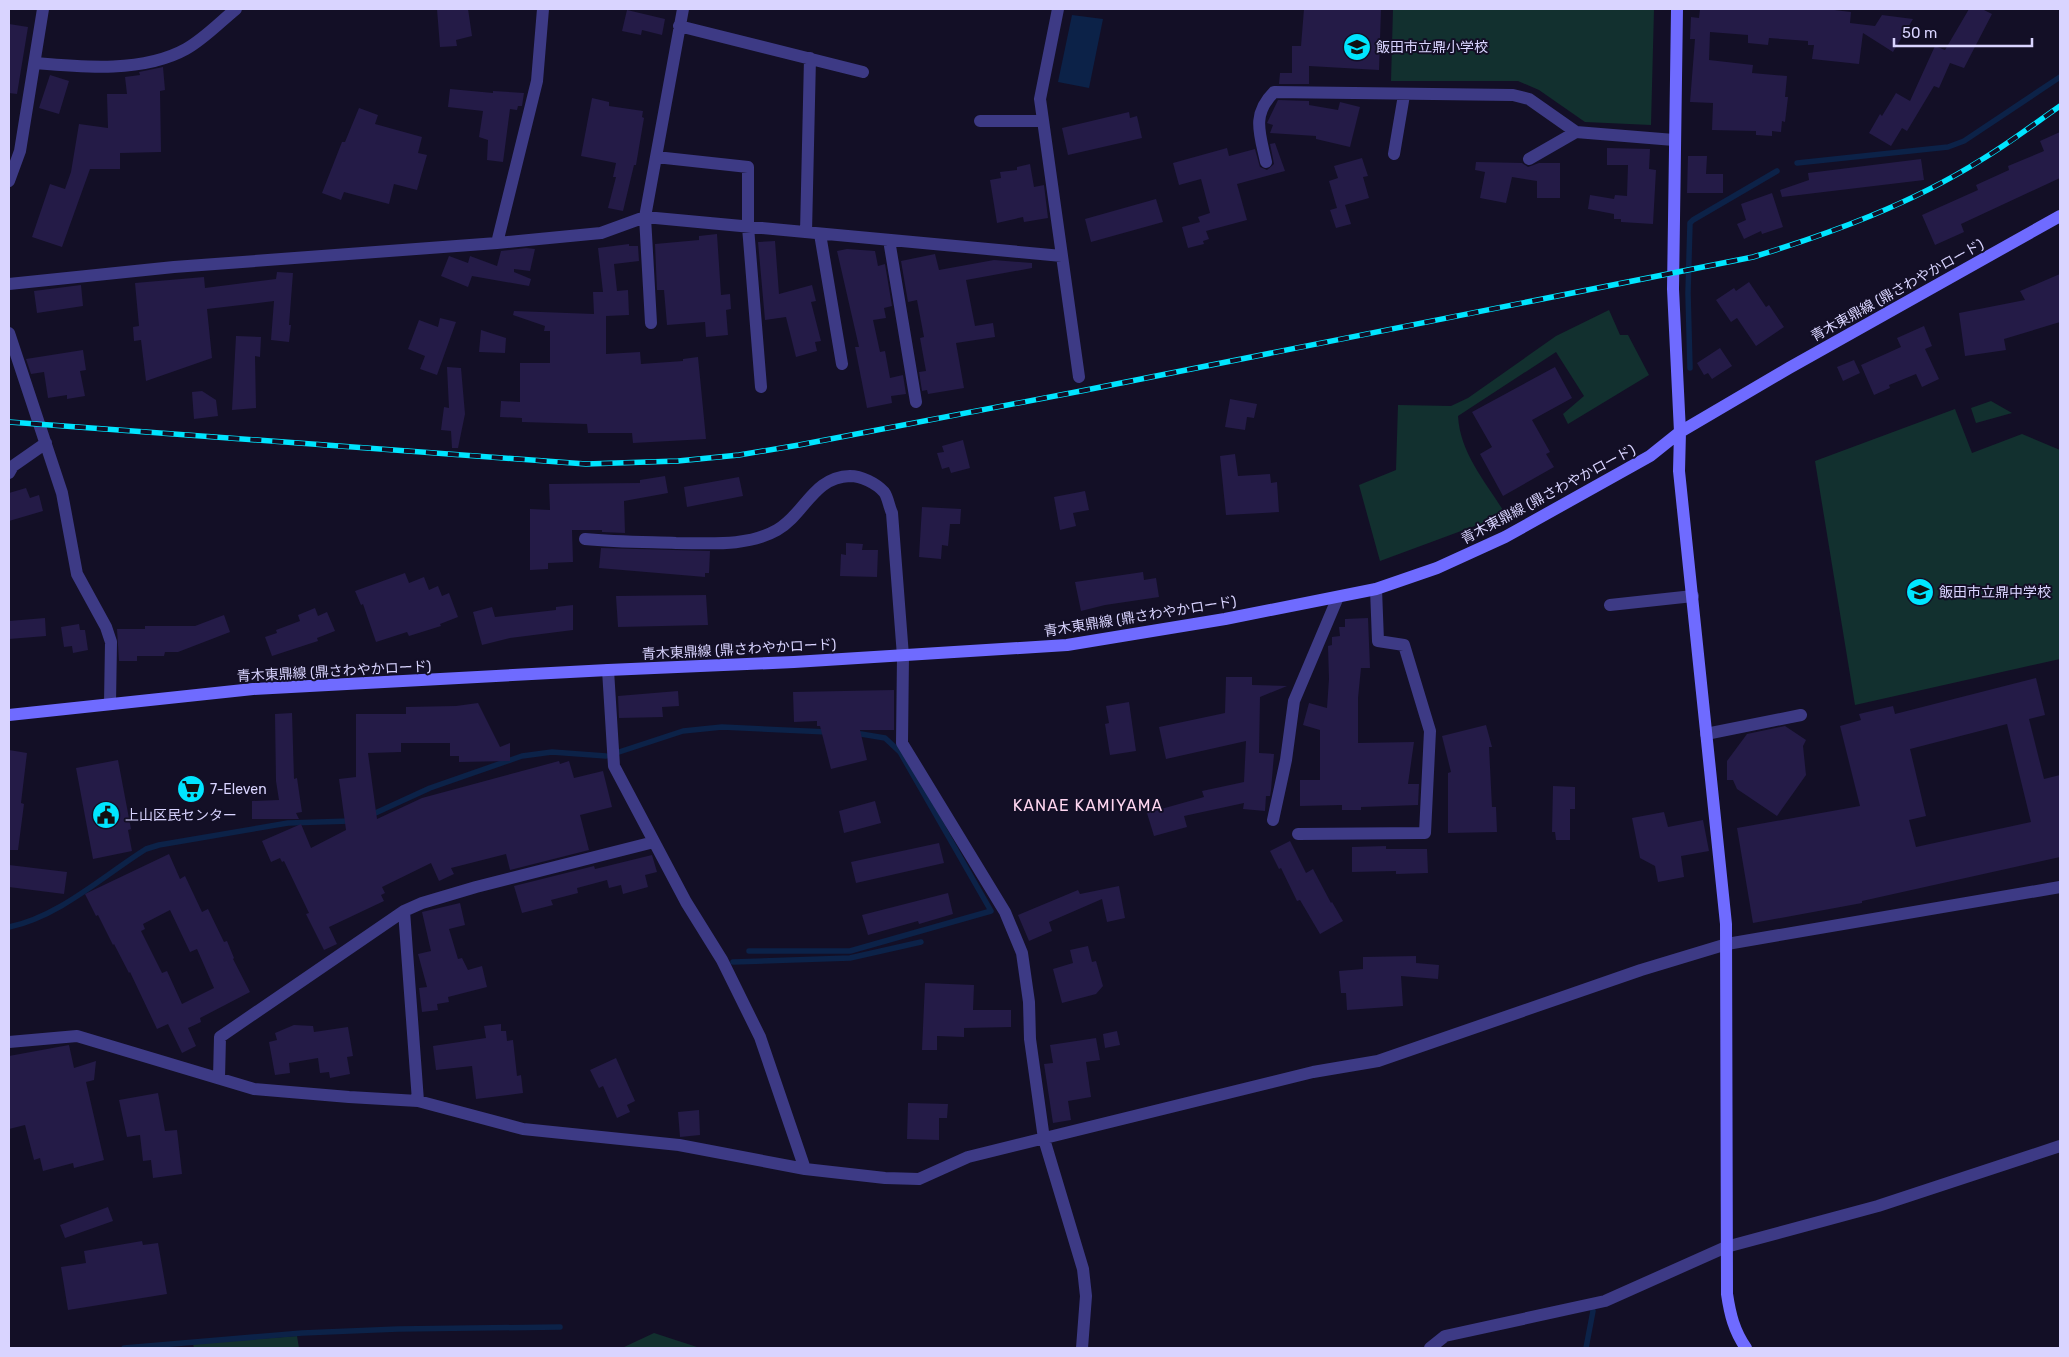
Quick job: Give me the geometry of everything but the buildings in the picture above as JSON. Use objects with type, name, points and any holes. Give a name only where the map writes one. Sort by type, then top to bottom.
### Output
[{"type":"main road","points":[[1677,9],[1673,289],[1680,432],[1679,471],[1727,944],[1726,1247],[1730,1315],[1746,1348]]},
{"type":"main road","name":"青木東鼎線 (鼎さわやかロード)","points":[[9,715],[253,689],[903,656],[1067,645],[1225,619],[1376,589],[1438,568],[1505,537],[1650,456],[1680,432],[1951,276],[2060,216]]},
{"type":"street","points":[[9,180],[20,150],[44,9]]},
{"type":"street","points":[[35,63],[94,68],[167,57],[186,49],[199,40],[236,9]]},
{"type":"street","points":[[497,243],[537,81],[543,9]]},
{"type":"street","points":[[651,323],[645,217],[683,9]]},
{"type":"street","points":[[1058,9],[1040,99],[1079,377]]},
{"type":"street","points":[[680,26],[863,72]]},
{"type":"street","points":[[806,232],[810,58]]},
{"type":"street","points":[[1266,162],[1260,132],[1259,115],[1264,102],[1274,92],[1513,95],[1529,100],[1576,132],[1674,140]]},
{"type":"street","points":[[1394,154],[1404,95]]},
{"type":"street","points":[[980,121],[1043,121]]},
{"type":"street","points":[[1529,159],[1576,132]]},
{"type":"street","points":[[656,157],[748,167],[748,227],[760,387]]},
{"type":"street","points":[[9,284],[174,267],[497,243],[601,232],[645,217],[1062,256]]},
{"type":"street","points":[[820,234],[842,364]]},
{"type":"street","points":[[889,240],[916,402]]},
{"type":"street","points":[[9,333],[62,493],[77,574],[106,627],[111,642],[110,703]]},
{"type":"street","points":[[9,473],[13,466],[46,443]]},
{"type":"street","points":[[585,539],[621,542],[696,543],[724,543],[749,540],[776,531],[794,518],[819,486],[835,478],[852,476],[867,479],[884,492],[892,513],[903,656],[902,743],[1005,912],[1022,953],[1030,1039],[1044,1139],[1083,1269],[1086,1296],[1082,1348]]},
{"type":"street","points":[[1298,834],[1424,833],[1430,732],[1404,646],[1378,641],[1376,589]]},
{"type":"street","points":[[1610,605],[1693,596]]},
{"type":"street","points":[[1273,820],[1286,760],[1294,701],[1338,597]]},
{"type":"street","points":[[608,670],[614,766],[686,902],[722,960],[760,1037],[805,1169]]},
{"type":"street","points":[[1706,734],[1801,715]]},
{"type":"street","points":[[219,1078],[220,1037],[404,911],[422,903],[476,887],[654,842]]},
{"type":"street","points":[[9,1042],[77,1036],[254,1089],[349,1097],[418,1100],[523,1129],[679,1145],[805,1169],[885,1178],[919,1179],[968,1157],[1313,1072],[1378,1061],[1641,970],[1727,944],[2060,887]]},
{"type":"street","points":[[404,911],[418,1100]]},
{"type":"street","points":[[1430,1348],[1445,1336],[1605,1300],[1726,1247],[1878,1206],[2060,1146]]},
{"type":"green space","points":[[1393,9],[1654,9],[1651,125],[1585,122],[1539,90],[1518,81],[1391,81]]},
{"type":"green space","points":[[1609,310],[1620,335],[1628,335],[1649,375],[1568,424],[1563,414],[1584,396],[1556,352],[1458,416],[1463,442],[1468,454],[1503,510],[1480,524],[1380,561],[1359,485],[1396,470],[1398,405],[1451,406],[1468,398],[1556,336]]},
{"type":"green space","points":[[1991,401],[2012,413],[1976,423],[1971,408]]},
{"type":"green space","points":[[1955,409],[1972,453],[2022,434],[2060,450],[2060,659],[1855,705],[1815,461]]},
{"type":"green space","points":[[654,1333],[700,1348],[622,1348]]},
{"type":"green space","points":[[297,1336],[299,1348],[194,1348],[193,1344]]},
{"type":"water","points":[[1072,15],[1103,19],[1089,88],[1058,82]]},
{"type":"waterway","points":[[1797,163],[1948,147],[1964,141],[2060,77]]},
{"type":"waterway","points":[[1690,368],[1688,293],[1690,223],[1777,171]]},
{"type":"waterway","points":[[619,752],[683,731],[722,727],[828,732]]},
{"type":"waterway","points":[[749,951],[850,951],[991,911],[900,752],[885,738],[855,733]]},
{"type":"waterway","points":[[371,815],[430,788],[522,756],[552,752],[606,756]]},
{"type":"waterway","points":[[9,927],[28,922],[63,905],[146,849],[159,845],[288,823],[350,821]]},
{"type":"waterway","points":[[733,962],[850,958],[921,942]]},
{"type":"waterway","points":[[1586,1348],[1593,1311]]},
{"type":"waterway","points":[[124,1348],[302,1333],[398,1329],[560,1327]]},
{"type":"railway","points":[[9,422],[586,464],[678,461],[739,455],[1081,391],[1753,257],[1812,238],[1899,204],[1954,176],[1991,154],[2060,106]]},
{"type":"place","name":"飯田市立鼎小学校","points":[[1357,47]]},
{"type":"place","name":"飯田市立鼎中学校","points":[[1920,592]]},
{"type":"place","name":"7-Eleven","points":[[191,789]]},
{"type":"place","name":"上山区民センター","points":[[106,815]]},
{"type":"district","name":"KANAE KAMIYAMA","points":[[1088,805]]}]
